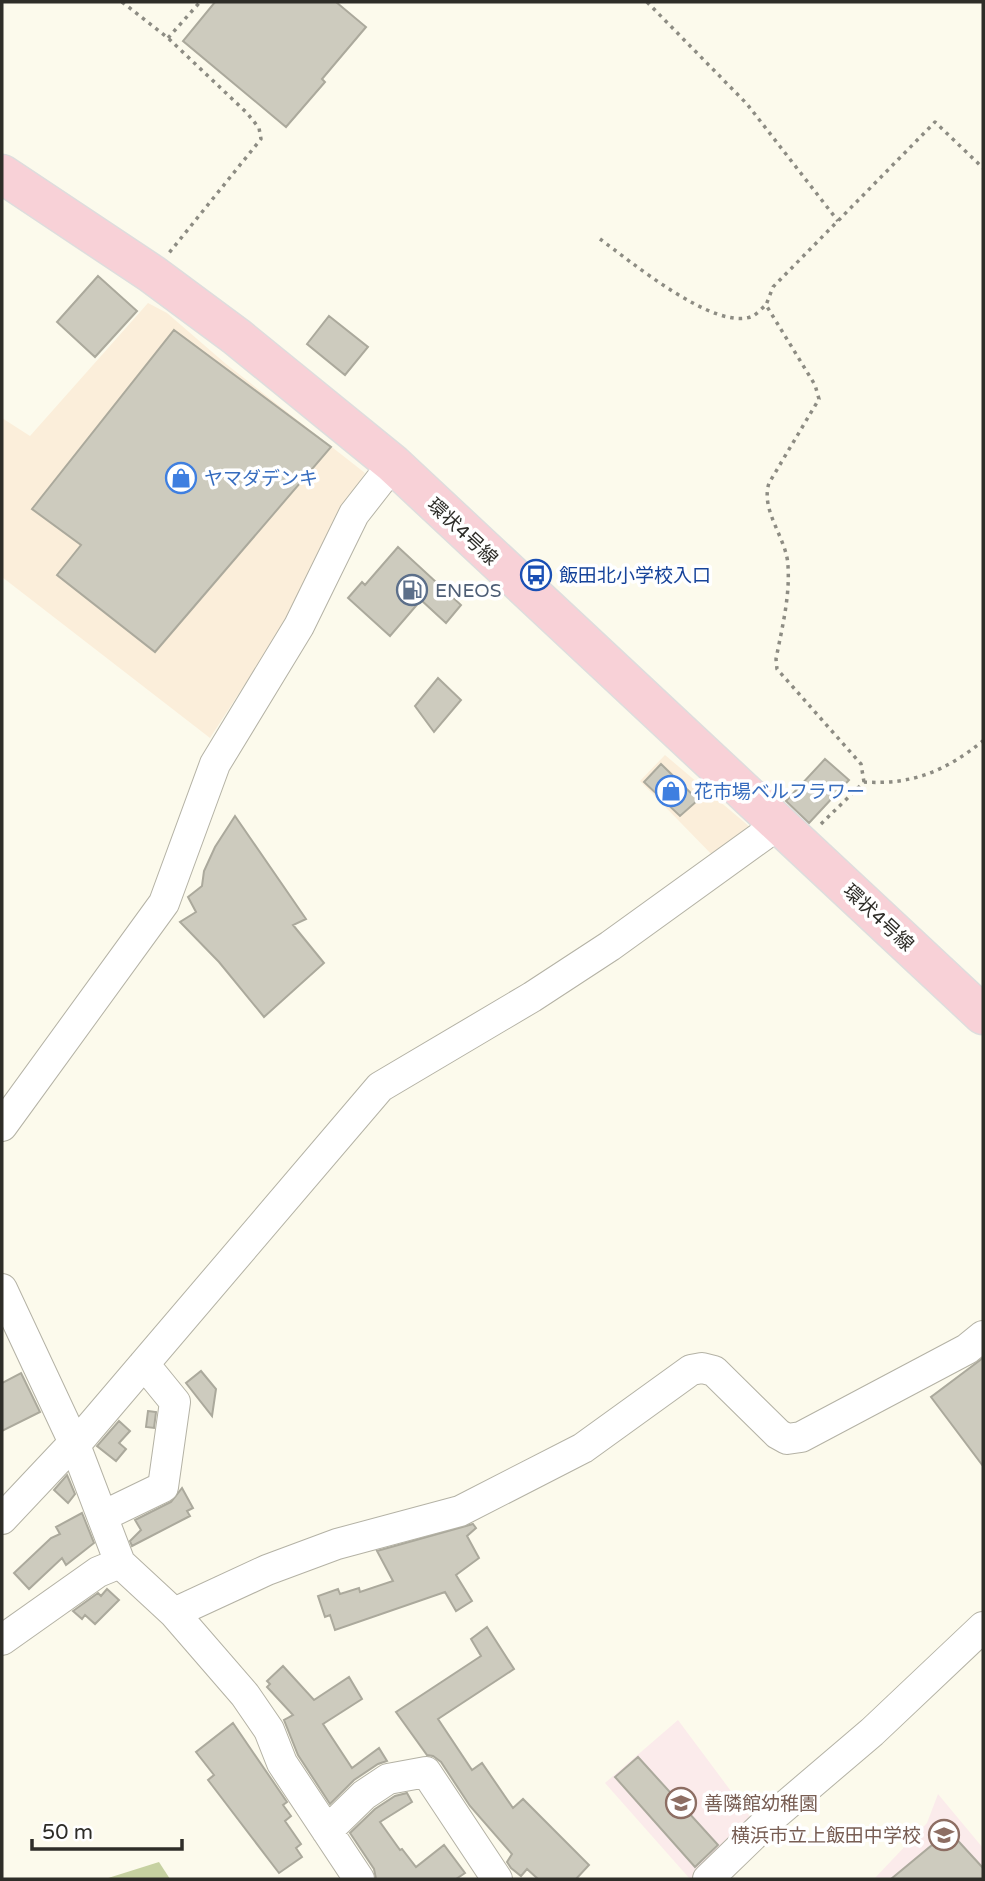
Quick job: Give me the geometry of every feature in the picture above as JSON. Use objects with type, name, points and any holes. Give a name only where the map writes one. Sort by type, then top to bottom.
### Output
[{"type":"main road","name":"環状4号線","points":[[2,174],[152,274],[237,337],[393,464],[983,1015]]},
{"type":"street","points":[[2,1126],[164,903],[215,764],[299,626],[354,514],[393,464]]},
{"type":"street","points":[[2,1519],[66,1451],[75,1445],[380,1087],[532,997],[790,834]]},
{"type":"street","points":[[2,1289],[75,1445],[120,1563],[174,1612],[245,1695],[270,1730],[282,1763],[359,1879]]},
{"type":"street","points":[[174,1612],[267,1570],[337,1545],[460,1511],[583,1448],[691,1370],[702,1368],[714,1371],[778,1434],[787,1439],[801,1437],[967,1349],[983,1336]]},
{"type":"street","points":[[103,1516],[163,1487],[175,1402],[144,1364]]},
{"type":"street","points":[[2,1640],[98,1572],[120,1563]]},
{"type":"street","points":[[708,1879],[771,1818],[872,1732],[983,1627]]},
{"type":"street","points":[[327,1831],[364,1795],[388,1779],[426,1772],[497,1879]]},
{"type":"path","points":[[121,2],[168,38],[247,113],[259,128],[261,139],[152,274]]},
{"type":"path","points":[[168,38],[200,2]]},
{"type":"path","points":[[647,2],[747,104],[838,221]]},
{"type":"path","points":[[600,239],[675,295],[741,318],[753,316],[766,305],[773,287],[935,122],[983,168]]},
{"type":"path","points":[[766,305],[816,384],[819,400],[765,494],[783,541],[788,564],[788,595],[776,659],[777,668],[861,764],[864,782]]},
{"type":"path","points":[[790,834],[864,782],[890,784],[919,779],[961,759],[983,741]]},
{"type":"shaded area","points":[[148,303],[167,313],[226,364],[365,473],[341,510],[289,616],[210,738],[2,577],[2,418],[30,436]]},
{"type":"shaded area","points":[[665,755],[757,833],[719,862],[640,781]]},
{"type":"shaded area","name":"善隣館幼稚園","points":[[678,1720],[754,1822],[695,1879],[690,1879],[605,1783]]},
{"type":"shaded area","name":"横浜市立上飯田中学校","points":[[938,1794],[983,1848],[983,1879],[874,1879],[927,1823]]},
{"type":"green space","points":[[159,1862],[170,1879],[105,1879]]},
{"type":"building","points":[[215,2],[336,2],[366,27],[322,79],[325,82],[286,127],[183,41]]},
{"type":"building","points":[[98,276],[137,311],[95,357],[57,322]]},
{"type":"building","points":[[329,316],[368,347],[345,375],[307,344]]},
{"type":"building","name":"ヤマダデンキ","points":[[174,330],[331,447],[155,652],[57,575],[81,545],[32,509]]},
{"type":"building","points":[[398,547],[461,605],[446,623],[421,600],[390,636],[348,598],[362,582],[365,585]]},
{"type":"building","points":[[438,678],[461,700],[434,732],[415,706]]},
{"type":"building","points":[[825,759],[849,780],[809,823],[786,801]]},
{"type":"building","name":"花市場ベルフラワー","points":[[661,764],[698,800],[680,816],[644,782]]},
{"type":"building","points":[[235,816],[306,919],[293,925],[324,963],[264,1017],[219,962],[180,922],[196,912],[188,897],[202,886],[204,871],[215,847]]},
{"type":"building","points":[[983,1358],[983,1466],[931,1397]]},
{"type":"building","points":[[201,1371],[216,1389],[212,1416],[186,1383]]},
{"type":"building","points":[[21,1373],[40,1412],[2,1431],[2,1383]]},
{"type":"building","points":[[148,1411],[156,1412],[154,1428],[146,1427]]},
{"type":"building","points":[[119,1421],[130,1431],[119,1443],[126,1449],[116,1461],[97,1446]]},
{"type":"building","points":[[67,1475],[75,1494],[68,1503],[54,1490]]},
{"type":"building","points":[[182,1488],[193,1508],[187,1511],[190,1516],[132,1546],[130,1541],[141,1530],[135,1520],[171,1502]]},
{"type":"building","points":[[82,1513],[94,1543],[66,1565],[62,1558],[29,1589],[14,1573],[51,1538],[60,1534],[56,1527]]},
{"type":"building","points":[[473,1524],[476,1528],[467,1536],[479,1558],[456,1575],[472,1601],[456,1611],[445,1592],[335,1630],[330,1615],[325,1617],[318,1596],[338,1589],[340,1594],[359,1588],[360,1592],[393,1581],[377,1551]]},
{"type":"building","points":[[107,1589],[119,1600],[95,1624],[85,1615],[82,1619],[73,1611],[98,1593],[101,1596]]},
{"type":"building","points":[[487,1627],[514,1669],[438,1719],[472,1770],[482,1763],[513,1808],[523,1799],[589,1865],[576,1879],[538,1879],[527,1869],[521,1876],[511,1868],[507,1862],[512,1854],[470,1806],[441,1762],[427,1755],[396,1712],[481,1656],[471,1639]]},
{"type":"building","points":[[283,1666],[314,1700],[349,1677],[362,1699],[323,1724],[352,1768],[379,1748],[387,1761],[354,1780],[330,1804],[298,1755],[284,1720],[293,1715],[267,1687],[270,1684],[267,1681]]},
{"type":"building","points":[[233,1723],[287,1802],[283,1805],[291,1816],[285,1821],[301,1844],[296,1848],[302,1857],[279,1873],[208,1780],[214,1775],[196,1752]]},
{"type":"building","points":[[638,1757],[718,1845],[695,1867],[615,1777]]},
{"type":"building","points":[[407,1793],[412,1802],[380,1822],[416,1867],[444,1845],[465,1873],[456,1879],[376,1879],[374,1869],[350,1833],[375,1809],[395,1796]]},
{"type":"building","points":[[949,1831],[983,1868],[983,1879],[891,1879]]},
{"type":"place","name":"ヤマダデンキ","points":[[181,478]]},
{"type":"place","name":"飯田北小学校入口","points":[[536,575]]},
{"type":"place","name":"ENEOS","points":[[412,590]]},
{"type":"place","name":"花市場ベルフラワー","points":[[671,791]]},
{"type":"place","name":"善隣館幼稚園","points":[[681,1803]]},
{"type":"place","name":"横浜市立上飯田中学校","points":[[944,1835]]}]
